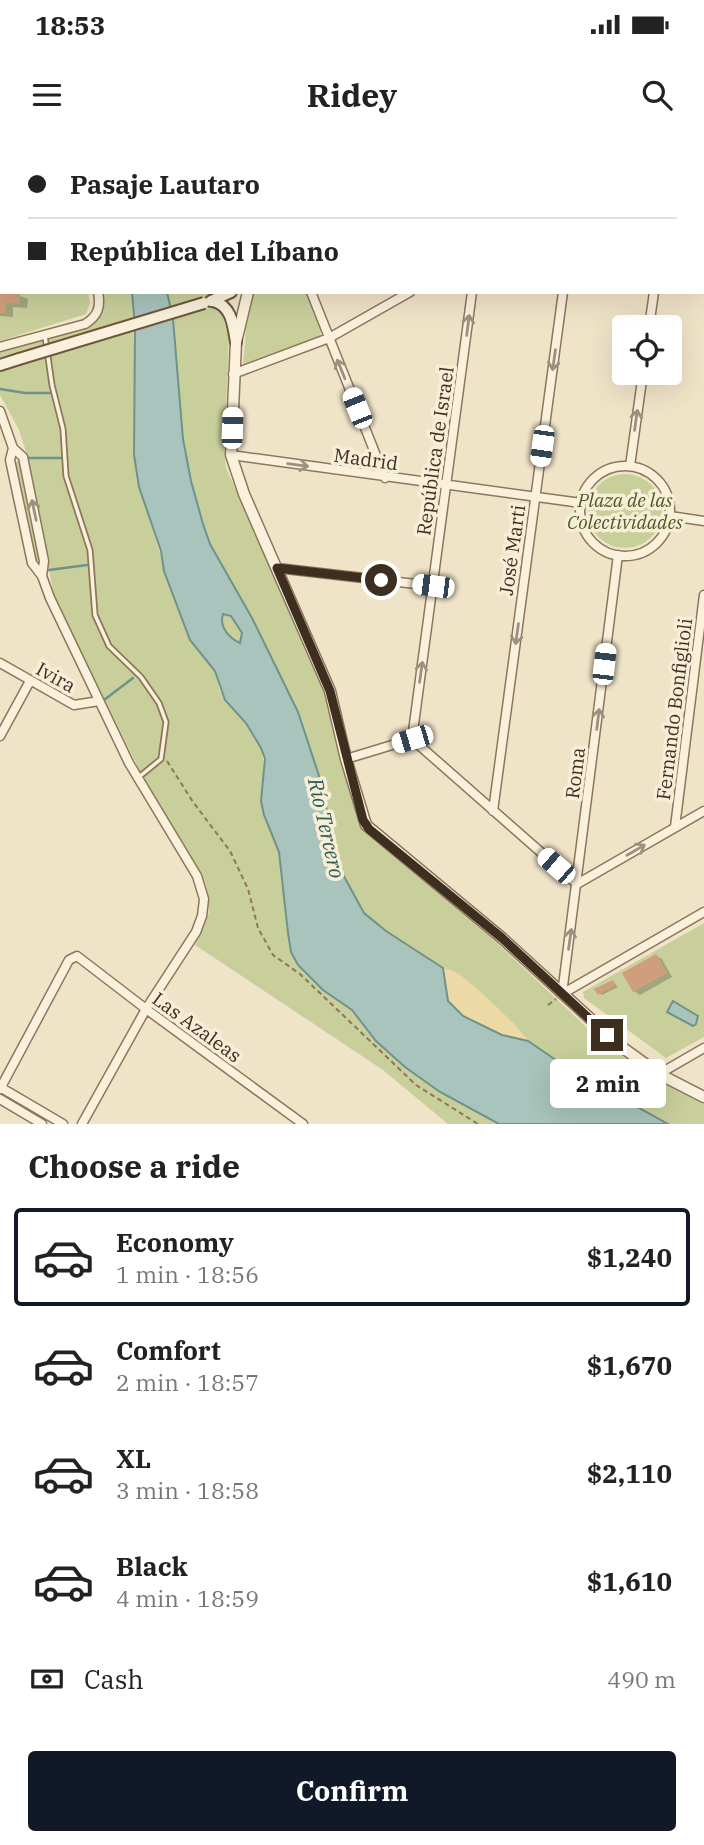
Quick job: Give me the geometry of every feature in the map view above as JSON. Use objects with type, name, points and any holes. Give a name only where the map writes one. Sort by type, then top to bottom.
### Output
[{"type":"main road","points":[[1,365],[209,302],[226,294]]},
{"type":"main road","points":[[209,302],[220,303],[228,310],[236,342]]},
{"type":"street","points":[[0,347],[90,321],[99,309],[98,294]]},
{"type":"street","points":[[248,294],[236,342],[231,455],[244,494],[330,691],[363,820],[369,829],[502,938],[619,1045],[659,1074],[704,1097]]},
{"type":"street","points":[[312,294],[385,478]]},
{"type":"street","points":[[233,374],[329,338],[406,294]]},
{"type":"street","name":"República de Israel","points":[[412,739],[472,294]]},
{"type":"street","name":"José Marti","points":[[493,811],[563,294]]},
{"type":"street","points":[[651,315],[654,294]]},
{"type":"street","points":[[630,467],[641,385]]},
{"type":"street","points":[[0,411],[13,448],[23,457],[44,561],[42,576]]},
{"type":"street","points":[[13,448],[10,460],[32,563],[42,576],[50,598],[137,778],[200,883],[204,909],[196,932],[146,1009],[82,1124]]},
{"type":"street","name":"Madrid","points":[[231,455],[581,503]]},
{"type":"street","points":[[630,467],[641,469],[660,483],[666,493],[670,516],[667,527],[654,545],[633,555],[618,555],[602,549],[587,534],[580,514],[581,503],[594,478],[611,468],[630,467]]},
{"type":"street","points":[[670,516],[704,521]]},
{"type":"street","name":"Roma","points":[[562,994],[618,555]]},
{"type":"street","points":[[277,568],[433,586]]},
{"type":"street","name":"Fernando Bonfiglioli","points":[[675,827],[704,595]]},
{"type":"street","name":"Ivira","points":[[0,663],[74,705],[99,701]]},
{"type":"street","points":[[0,736],[30,681]]},
{"type":"street","points":[[346,759],[412,739],[577,884],[704,811]]},
{"type":"street","points":[[562,994],[704,912]]},
{"type":"street","name":"Las Azaleas","points":[[0,1088],[69,960],[74,956],[82,958],[146,1009],[303,1124]]},
{"type":"street","points":[[659,1074],[704,1048]]},
{"type":"street","points":[[0,1088],[63,1124]]},
{"type":"street","points":[[0,1098],[42,1124]]},
{"type":"lane","points":[[45,336],[52,385],[63,429],[66,476],[90,550],[95,615],[109,646],[141,677],[159,703],[166,722],[163,754],[159,762],[137,778]]},
{"type":"path","points":[[163,754],[187,794],[230,850],[248,889],[258,928],[273,955],[300,974],[416,1084],[478,1124]]},
{"type":"green space","points":[[0,294],[88,294],[90,303],[86,314],[0,341]]},
{"type":"green space","points":[[100,294],[132,294],[139,487],[179,613],[197,650],[215,671],[220,691],[246,723],[261,748],[265,770],[261,801],[279,852],[283,881],[352,1010],[376,1041],[405,1067],[440,1092],[499,1124],[448,1124],[383,1070],[195,945],[209,912],[206,884],[142,775],[54,596],[28,458],[19,430],[0,395],[0,371],[14,363],[21,363],[18,353],[13,355],[14,359],[0,361],[0,350],[87,326]]},
{"type":"green space","points":[[167,294],[216,294],[170,309]]},
{"type":"green space","points":[[254,294],[308,294],[321,329],[320,337],[243,365],[246,329]]},
{"type":"green space","points":[[210,306],[222,314],[229,338],[224,450],[226,468],[326,694],[341,761],[362,830],[496,942],[598,1038],[656,1079],[704,1104],[704,1124],[668,1124],[569,1069],[528,1041],[514,1024],[458,974],[443,968],[386,931],[364,913],[357,902],[334,852],[323,788],[298,712],[252,618],[210,544],[191,481],[183,439],[172,316]]},
{"type":"green space","points":[[20,462],[40,560],[38,561],[35,558],[15,464]]},
{"type":"green space","name":"Plaza de las Colectividades","points":[[625,474],[646,480],[656,490],[662,511],[656,532],[646,542],[625,548],[604,542],[594,532],[588,511],[594,490],[604,480]]},
{"type":"green space","points":[[223,614],[231,616],[242,633],[240,643],[226,631],[222,623]]},
{"type":"green space","points":[[704,923],[704,1037],[666,1058],[584,998],[583,992]]},
{"type":"sand","points":[[443,968],[459,974],[474,986],[528,1041],[491,1032],[453,1007],[445,990]]},
{"type":"water","name":"Río Tercero","points":[[132,294],[167,294],[173,319],[183,439],[203,524],[210,544],[252,618],[298,712],[323,788],[334,852],[340,869],[364,913],[386,931],[443,968],[448,1001],[463,1016],[502,1035],[528,1041],[569,1069],[668,1124],[499,1124],[440,1092],[405,1067],[376,1041],[352,1010],[323,990],[298,965],[291,952],[279,852],[261,801],[265,759],[246,723],[225,700],[215,671],[190,640],[164,571],[161,551],[139,487],[134,455],[135,327]],"holes":[[[223,614],[231,616],[242,633],[240,643],[232,638],[224,628]]]},
{"type":"water","points":[[673,1001],[698,1016],[696,1024],[693,1026],[667,1012]]},
{"type":"building","points":[[0,294],[20,294],[20,304],[6,303],[5,313],[0,313]]},
{"type":"building","points":[[656,954],[667,973],[633,992],[622,973]]},
{"type":"building","points":[[613,980],[616,985],[598,995],[594,989]]},
{"type":"waterway","points":[[0,389],[25,393],[54,393]]},
{"type":"waterway","points":[[28,458],[62,458]]},
{"type":"waterway","points":[[49,570],[87,565]]},
{"type":"waterway","points":[[104,700],[133,678]]},
{"type":"route","points":[[381,580],[277,568],[334,701],[363,820],[369,829],[502,938],[607,1035]]}]
